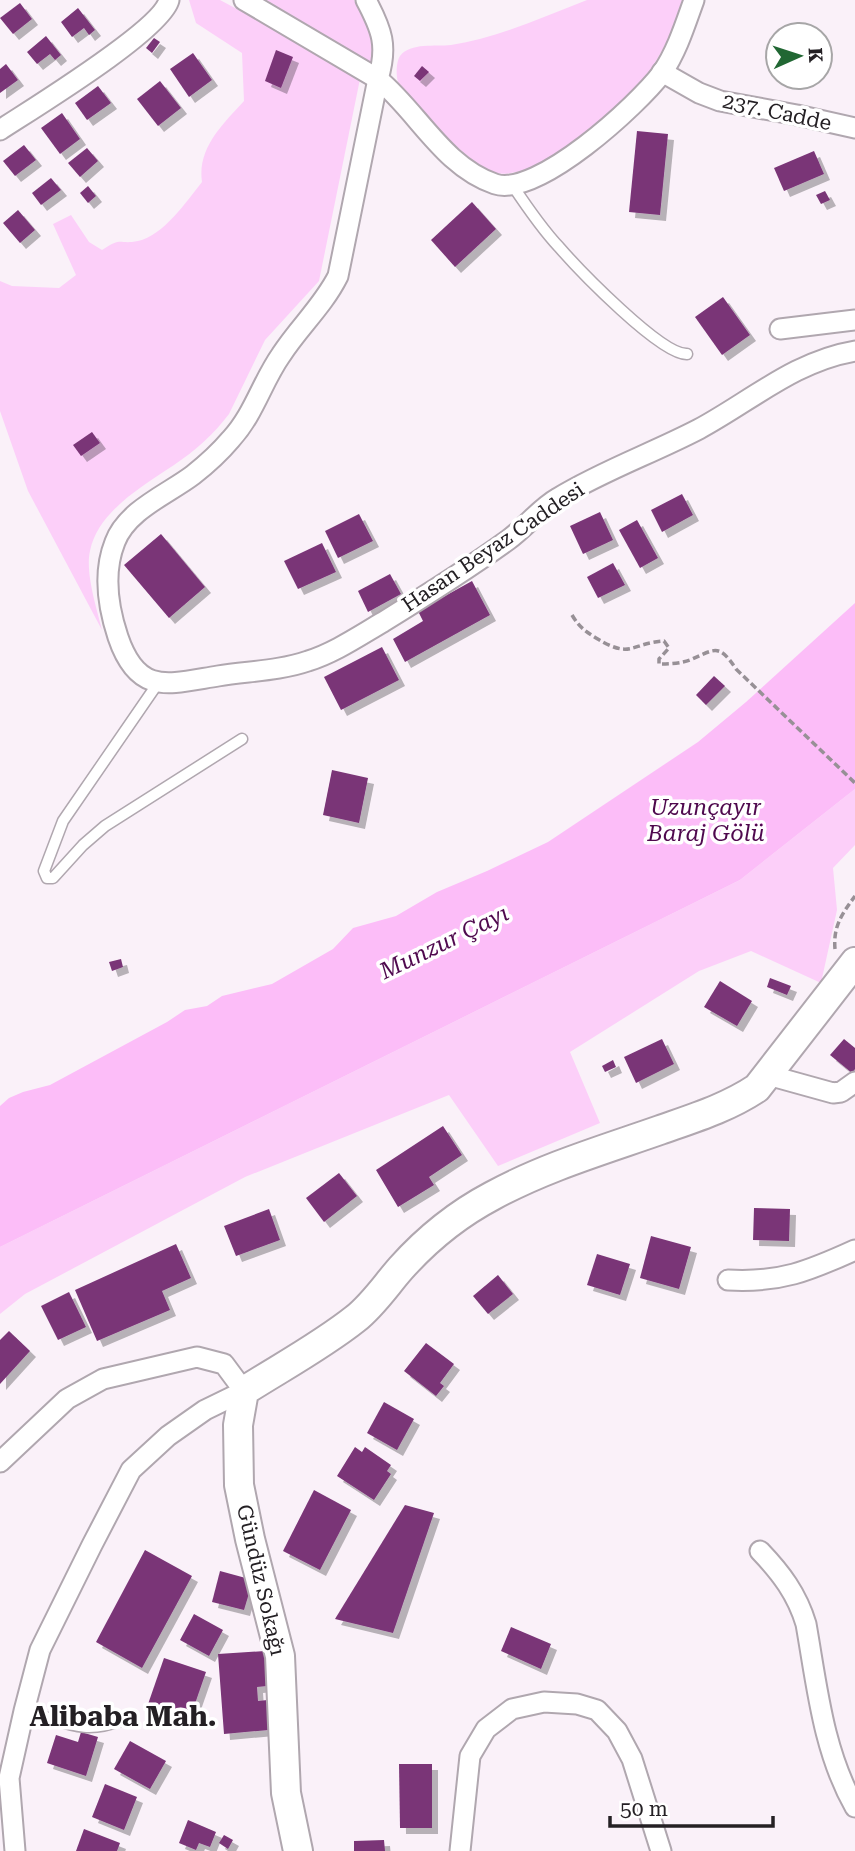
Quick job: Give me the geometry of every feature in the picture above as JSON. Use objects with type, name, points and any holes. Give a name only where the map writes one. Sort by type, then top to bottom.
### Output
[{"type":"main road","points":[[244,1391],[355,1319],[431,1238],[464,1212],[546,1170],[710,1112],[737,1101],[757,1088],[855,962]]},
{"type":"main road","name":"Gündüz Sokağı","points":[[244,1391],[238,1425],[239,1485],[250,1539],[281,1656],[286,1793],[298,1851]]},
{"type":"street","points":[[0,130],[124,47],[164,13],[170,0]]},
{"type":"street","points":[[244,0],[378,79],[396,94],[431,136],[464,167],[497,185],[513,186],[531,179],[568,157],[614,124],[646,92],[676,49],[694,0]]},
{"type":"street","points":[[158,683],[144,677],[123,651],[107,579],[110,555],[117,537],[129,520],[193,475],[234,436],[256,405],[280,356],[330,293],[338,276],[384,58],[384,45],[366,0]]},
{"type":"street","name":"237. Cadde","points":[[662,72],[720,101],[855,128]]},
{"type":"street","points":[[780,329],[855,320]]},
{"type":"street","name":"Hasan Beyaz Caddesi","points":[[158,683],[182,683],[285,667],[320,657],[419,600],[473,564],[512,537],[557,498],[705,425],[790,373],[826,357],[855,351]]},
{"type":"street","points":[[768,1075],[834,1093],[841,1092],[855,1082]]},
{"type":"street","points":[[728,1280],[774,1279],[802,1273],[831,1263],[855,1250]]},
{"type":"street","points":[[0,1461],[67,1399],[103,1379],[197,1357],[224,1364],[244,1391],[205,1410],[168,1436],[131,1470],[40,1650],[9,1778],[15,1851]]},
{"type":"street","points":[[760,1551],[796,1595],[801,1608],[828,1743],[842,1784],[855,1807]]},
{"type":"street","points":[[460,1851],[470,1756],[486,1729],[512,1709],[544,1702],[577,1704],[597,1710],[617,1731],[632,1759],[661,1851]]},
{"type":"lane","points":[[513,186],[558,246],[617,306],[670,349],[687,354]]},
{"type":"lane","points":[[158,683],[63,821],[44,871],[47,878],[53,878],[83,845],[105,826],[242,739]]},
{"type":"lane","points":[[24,1711],[84,1728],[97,1728],[123,1720]]},
{"type":"path","points":[[572,615],[583,630],[613,648],[625,650],[664,641],[668,648],[659,659],[659,664],[688,661],[706,652],[720,650],[736,669],[855,783]]},
{"type":"shaded area","points":[[189,0],[220,0],[332,60],[360,79],[319,281],[265,340],[229,414],[217,428],[189,454],[123,501],[102,524],[90,551],[89,570],[102,630],[28,491],[0,411],[0,281],[12,286],[59,288],[76,275],[53,224],[71,215],[89,242],[102,250],[117,242],[138,241],[165,225],[202,182],[204,158],[213,137],[244,101],[242,53],[196,23]]},
{"type":"shaded area","points":[[266,0],[354,0],[374,40],[374,64]]},
{"type":"shaded area","points":[[587,0],[682,0],[663,49],[634,91],[577,141],[533,167],[512,173],[494,173],[485,169],[427,118],[398,82],[400,56],[410,49],[469,42]]},
{"type":"shaded area","points":[[855,789],[855,845],[833,868],[837,910],[821,983],[751,951],[699,971],[570,1052],[600,1123],[498,1166],[449,1095],[245,1177],[25,1294],[0,1314],[0,1247],[740,880]]},
{"type":"water","name":"Uzunçayır Baraj Gölü","points":[[855,603],[855,789],[740,880],[0,1247],[0,1106],[9,1098],[50,1085],[185,1010],[207,1006],[222,996],[272,984],[333,949],[353,928],[396,916],[437,892],[548,842],[698,742]]},
{"type":"building","points":[[20,3],[32,19],[13,34],[0,18]]},
{"type":"building","points":[[78,8],[95,30],[89,35],[84,28],[72,37],[61,22]]},
{"type":"building","points":[[46,36],[61,55],[55,60],[50,54],[37,64],[27,52]]},
{"type":"building","points":[[154,38],[160,42],[152,53],[146,48]]},
{"type":"building","points":[[276,50],[293,57],[281,88],[265,81]]},
{"type":"building","points":[[193,53],[212,80],[189,97],[170,69]]},
{"type":"building","points":[[6,64],[18,80],[0,93],[0,69]]},
{"type":"building","points":[[422,66],[429,72],[420,81],[414,76]]},
{"type":"building","points":[[160,81],[181,108],[158,126],[137,99]]},
{"type":"building","points":[[98,86],[111,103],[87,120],[75,103]]},
{"type":"building","points":[[62,113],[80,139],[60,154],[41,128]]},
{"type":"building","points":[[637,131],[668,134],[660,215],[629,212]]},
{"type":"building","points":[[24,145],[36,160],[15,176],[3,161]]},
{"type":"building","points":[[87,148],[98,161],[80,177],[68,163]]},
{"type":"building","points":[[814,151],[824,174],[784,191],[774,168]]},
{"type":"building","points":[[51,178],[61,190],[41,205],[32,193]]},
{"type":"building","points":[[88,186],[96,196],[88,203],[80,193]]},
{"type":"building","points":[[825,191],[830,200],[821,204],[816,195]]},
{"type":"building","points":[[472,202],[496,229],[455,267],[431,240]]},
{"type":"building","points":[[18,210],[35,230],[20,243],[3,223]]},
{"type":"building","points":[[723,297],[750,335],[722,355],[695,317]]},
{"type":"building","points":[[92,432],[100,443],[81,456],[73,445]]},
{"type":"building","points":[[682,494],[693,515],[662,532],[651,510]]},
{"type":"building","points":[[600,512],[613,540],[583,554],[570,526]]},
{"type":"building","points":[[359,514],[373,541],[338,558],[325,531]]},
{"type":"building","points":[[637,520],[658,558],[640,568],[619,530]]},
{"type":"building","points":[[161,534],[205,587],[169,618],[124,565]]},
{"type":"building","points":[[322,543],[336,572],[298,589],[284,561]]},
{"type":"building","points":[[613,563],[625,585],[598,598],[587,577]]},
{"type":"building","points":[[390,574],[401,594],[368,612],[358,591]]},
{"type":"building","points":[[472,581],[490,615],[405,662],[393,639],[423,621],[418,611]]},
{"type":"building","points":[[382,647],[399,680],[341,710],[324,677]]},
{"type":"building","points":[[714,676],[725,686],[706,705],[696,695]]},
{"type":"building","points":[[332,770],[368,778],[359,823],[323,815]]},
{"type":"building","points":[[121,959],[123,967],[112,971],[109,962]]},
{"type":"building","points":[[770,978],[791,986],[787,995],[767,987]]},
{"type":"building","points":[[720,981],[752,1001],[737,1026],[704,1007]]},
{"type":"building","points":[[662,1039],[674,1064],[636,1083],[624,1057]]},
{"type":"building","points":[[844,1039],[855,1048],[855,1069],[852,1073],[830,1055]]},
{"type":"building","points":[[613,1060],[616,1067],[605,1072],[602,1066]]},
{"type":"building","points":[[443,1126],[462,1155],[429,1177],[434,1185],[398,1207],[376,1170]]},
{"type":"building","points":[[339,1173],[357,1196],[324,1222],[306,1198]]},
{"type":"building","points":[[754,1208],[790,1209],[789,1241],[753,1240]]},
{"type":"building","points":[[269,1209],[280,1240],[236,1256],[224,1226]]},
{"type":"building","points":[[651,1236],[691,1247],[679,1289],[640,1278]]},
{"type":"building","points":[[176,1244],[191,1278],[162,1291],[170,1310],[97,1341],[75,1290]]},
{"type":"building","points":[[597,1254],[630,1264],[620,1295],[587,1285]]},
{"type":"building","points":[[498,1275],[513,1294],[488,1314],[473,1296]]},
{"type":"building","points":[[69,1292],[86,1327],[58,1340],[41,1306]]},
{"type":"building","points":[[9,1331],[30,1351],[0,1384],[0,1340]]},
{"type":"building","points":[[426,1343],[454,1364],[440,1383],[444,1386],[436,1396],[404,1371]]},
{"type":"building","points":[[384,1402],[414,1419],[397,1450],[367,1433]]},
{"type":"building","points":[[355,1447],[362,1452],[365,1447],[391,1465],[387,1471],[391,1474],[374,1500],[337,1476]]},
{"type":"building","points":[[314,1490],[351,1510],[320,1570],[283,1551]]},
{"type":"building","points":[[405,1505],[434,1513],[393,1633],[335,1619]]},
{"type":"building","points":[[145,1550],[192,1576],[142,1668],[96,1642]]},
{"type":"building","points":[[220,1571],[253,1580],[244,1610],[212,1602]]},
{"type":"building","points":[[194,1614],[223,1630],[209,1656],[180,1640]]},
{"type":"building","points":[[511,1627],[551,1644],[541,1669],[501,1651]]},
{"type":"building","points":[[265,1651],[267,1686],[257,1687],[258,1701],[277,1699],[279,1729],[224,1734],[218,1654]]},
{"type":"building","points":[[164,1658],[206,1672],[189,1721],[147,1707]]},
{"type":"building","points":[[81,1732],[98,1737],[86,1776],[47,1763],[56,1735],[78,1742]]},
{"type":"building","points":[[130,1741],[166,1761],[150,1789],[114,1769]]},
{"type":"building","points":[[399,1764],[432,1764],[432,1828],[400,1828]]},
{"type":"building","points":[[105,1784],[137,1797],[124,1830],[92,1817]]},
{"type":"building","points":[[188,1820],[216,1832],[210,1847],[199,1843],[196,1850],[179,1843]]},
{"type":"building","points":[[84,1829],[120,1843],[117,1851],[76,1851]]},
{"type":"building","points":[[224,1835],[233,1840],[228,1849],[219,1843]]},
{"type":"building","points":[[384,1840],[385,1851],[354,1851],[354,1841]]},
{"type":"district","name":"Alibaba Mah.","points":[[123,1716]]},
{"type":"water label","name":"Munzur Çayı","points":[[444,942]]}]
